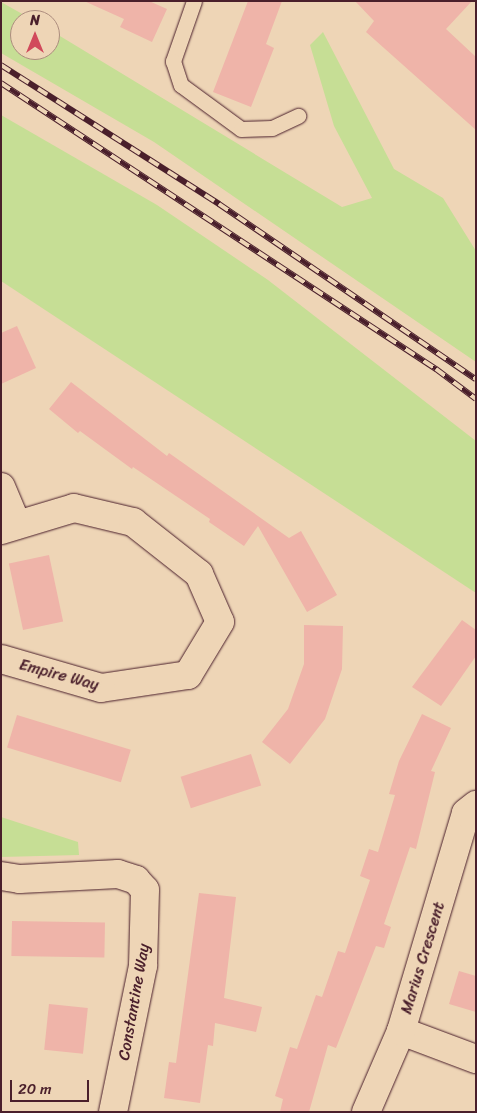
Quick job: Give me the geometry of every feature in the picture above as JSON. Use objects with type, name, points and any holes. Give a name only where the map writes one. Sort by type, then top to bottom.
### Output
[{"type":"street","name":"Empire Way","points":[[1,487],[9,527],[74,508],[133,522],[199,574],[220,622],[188,675],[101,688],[1,659]]},
{"type":"street","name":"Marius Crescent","points":[[366,1112],[401,1031],[466,813],[476,805]]},
{"type":"street","name":"Constantine Way","points":[[1,876],[20,880],[118,874],[136,880],[145,890],[143,966],[113,1112]]},
{"type":"street","points":[[401,1031],[476,1059]]},
{"type":"lane","points":[[194,1],[173,61],[181,84],[241,129],[272,128],[298,116]]},
{"type":"green space","points":[[1,2],[15,10],[10,10],[10,58],[1,53]]},
{"type":"green space","points":[[323,32],[394,169],[443,198],[476,251],[476,362],[154,142],[13,60],[60,60],[60,36],[342,207],[372,198],[334,126],[310,45]]},
{"type":"green space","points":[[1,115],[157,205],[268,280],[476,441],[476,593],[1,281]]},
{"type":"green space","points":[[1,817],[78,842],[79,855],[1,857]]},
{"type":"building","points":[[84,1],[149,1],[167,9],[152,42],[120,27],[124,19]]},
{"type":"building","points":[[248,1],[282,1],[266,44],[274,48],[251,107],[213,92]]},
{"type":"building","points":[[355,1],[472,1],[446,29],[476,57],[476,130],[366,32],[374,21]]},
{"type":"building","points":[[17,326],[36,368],[1,384],[1,333]]},
{"type":"building","points":[[71,382],[167,456],[169,453],[289,538],[301,531],[337,595],[307,612],[258,526],[244,546],[209,522],[210,519],[133,467],[132,469],[80,431],[78,433],[49,409]]},
{"type":"building","points":[[49,555],[63,622],[23,630],[9,564]]},
{"type":"building","points":[[462,620],[476,630],[476,656],[441,706],[412,687]]},
{"type":"building","points":[[304,625],[343,626],[342,669],[325,719],[290,764],[262,742],[288,709],[304,664]]},
{"type":"building","points":[[422,714],[451,728],[431,771],[435,772],[416,849],[410,847],[384,924],[391,927],[384,948],[376,946],[336,1048],[328,1045],[309,1112],[280,1112],[283,1099],[275,1096],[290,1047],[297,1049],[316,995],[322,997],[338,951],[345,953],[370,880],[360,876],[369,849],[378,852],[395,795],[389,794],[399,761]]},
{"type":"building","points":[[17,715],[131,750],[121,782],[7,748]]},
{"type":"building","points":[[251,754],[261,785],[191,808],[181,777]]},
{"type":"building","points":[[199,893],[236,897],[224,998],[262,1007],[256,1032],[215,1023],[213,1046],[208,1045],[200,1103],[164,1098],[169,1062],[176,1063]]},
{"type":"building","points":[[12,921],[105,923],[104,958],[11,956]]},
{"type":"building","points":[[459,971],[476,976],[476,1012],[449,1004]]},
{"type":"building","points":[[49,1004],[88,1008],[83,1054],[44,1050]]},
{"type":"railway","points":[[1,65],[219,204],[476,379]]},
{"type":"railway","points":[[1,83],[436,369],[476,399]]}]
